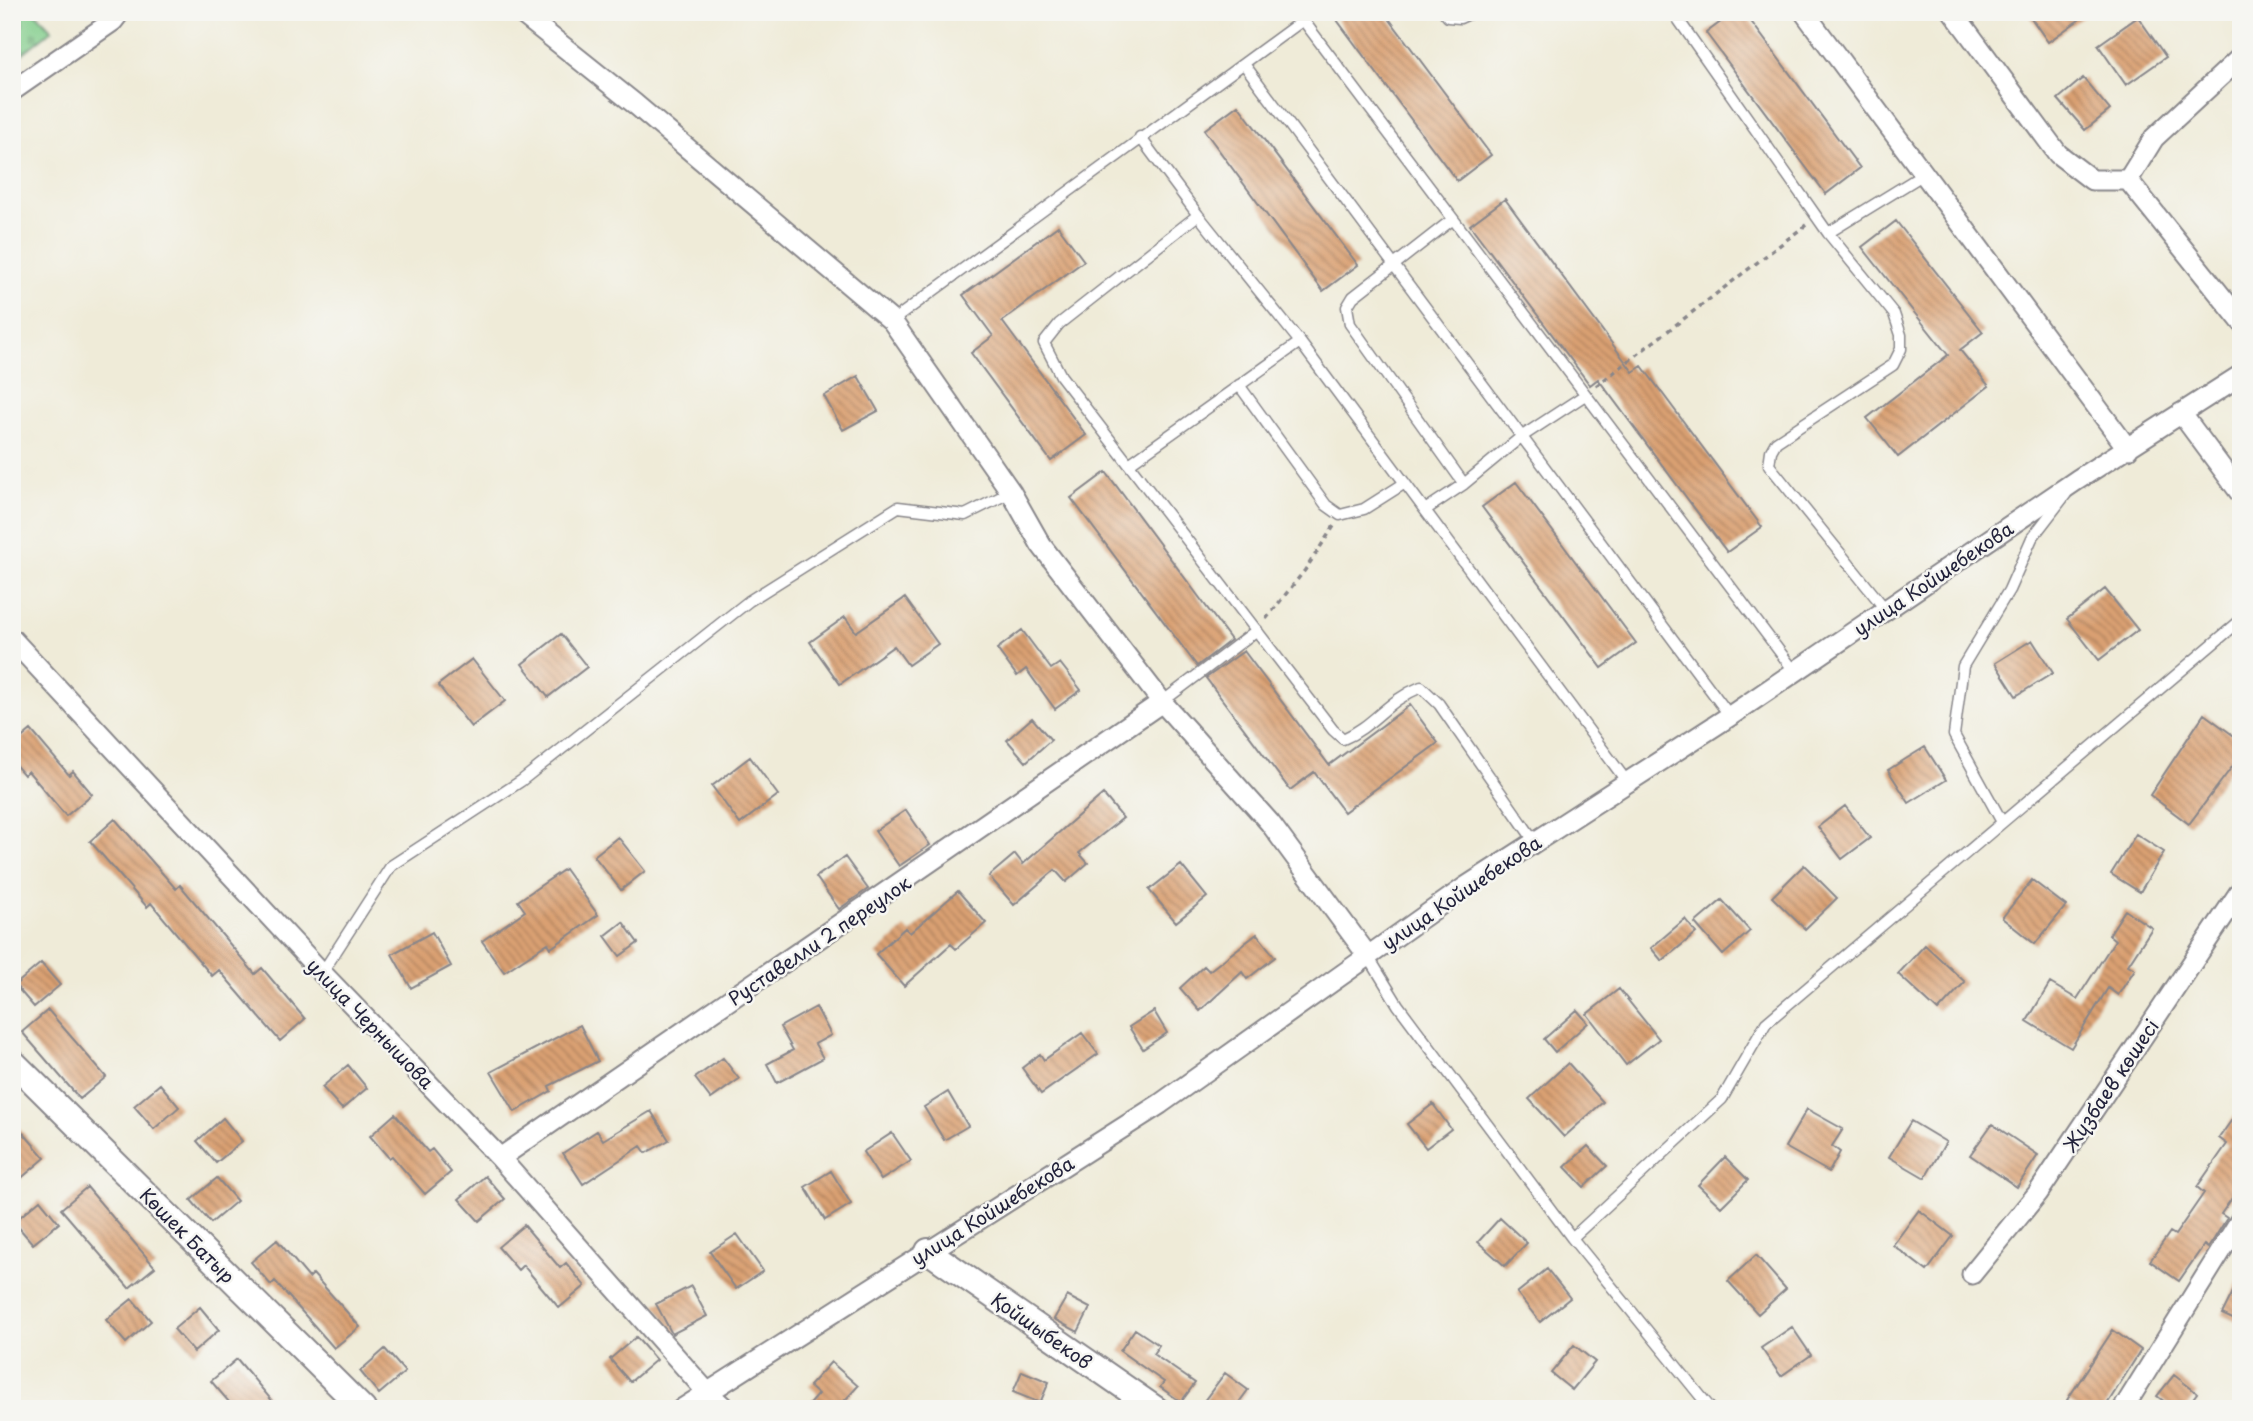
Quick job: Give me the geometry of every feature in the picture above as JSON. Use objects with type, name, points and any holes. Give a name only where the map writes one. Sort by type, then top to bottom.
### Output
[{"type":"street","points":[[12,91],[113,20],[120,12]]},
{"type":"street","points":[[520,12],[635,104],[892,321],[1011,492],[1041,545],[1162,702],[1270,823],[1368,956]]},
{"type":"street","points":[[1804,12],[2128,449]]},
{"type":"street","points":[[1953,12],[2058,154],[2092,180],[2128,180]]},
{"type":"street","points":[[2128,180],[2154,138],[2241,57]]},
{"type":"street","points":[[2128,180],[2241,321]]},
{"type":"street","name":"улица Койшебекова","points":[[682,1409],[706,1391],[1160,1104],[1368,956],[1535,842],[1730,716],[2077,480],[2241,375]]},
{"type":"street","points":[[2181,413],[2241,495]]},
{"type":"street","name":"улица Чернышова","points":[[12,639],[322,973],[500,1158],[706,1391],[726,1409]]},
{"type":"street","name":"Руставелли 2 переулок","points":[[500,1158],[1162,702]]},
{"type":"street","name":"Жүзбаев көшесі","points":[[1972,1273],[2038,1193],[2241,890]]},
{"type":"street","name":"Көшек Батыр","points":[[12,1061],[363,1409]]},
{"type":"street","points":[[2123,1409],[2241,1219]]},
{"type":"street","name":"Қойшыбеков","points":[[928,1251],[1156,1409]]},
{"type":"lane","points":[[892,321],[1140,137],[1244,64],[1300,16],[1314,12]]},
{"type":"lane","points":[[1444,12],[1448,17],[1460,18],[1473,12]]},
{"type":"lane","points":[[1673,12],[1816,217],[1894,314],[1901,335],[1901,349],[1893,365],[1776,442],[1771,451],[1769,465],[1886,610]]},
{"type":"lane","points":[[1300,16],[1795,672]]},
{"type":"lane","points":[[1244,64],[1730,716]]},
{"type":"lane","points":[[1140,137],[1198,215],[1300,342],[1628,782]]},
{"type":"lane","points":[[1828,233],[1924,174]]},
{"type":"lane","points":[[1198,215],[1059,324],[1044,343],[1061,376],[1333,730],[1343,739],[1358,733],[1398,696],[1421,687],[1439,704],[1535,842]]},
{"type":"lane","points":[[1453,219],[1353,298],[1347,307],[1350,324],[1464,484]]},
{"type":"lane","points":[[1129,464],[1300,342]]},
{"type":"lane","points":[[1239,385],[1326,505],[1340,515],[1364,509],[1405,482]]},
{"type":"lane","points":[[1425,510],[1464,484],[1521,436],[1585,395]]},
{"type":"lane","points":[[2003,822],[1954,735],[1963,666],[2009,590],[2032,538],[2077,480]]},
{"type":"lane","points":[[322,973],[391,866],[521,781],[749,601],[898,507],[965,515],[1011,492]]},
{"type":"lane","points":[[1573,1238],[1722,1099],[1766,1023],[2241,620]]},
{"type":"lane","points":[[1162,702],[1257,630]]},
{"type":"lane","points":[[1368,956],[1398,1005],[1573,1238],[1711,1409]]},
{"type":"path","points":[[1585,395],[1816,217]]},
{"type":"path","points":[[1257,630],[1305,570],[1340,515]]},
{"type":"green space","points":[[12,12],[35,12],[52,30],[12,62]]},
{"type":"building","points":[[1348,12],[1384,12],[1491,155],[1457,181],[1337,20]]},
{"type":"building","points":[[1734,12],[1744,12],[1860,168],[1826,194],[1706,33]]},
{"type":"building","points":[[2027,12],[2090,12],[2048,42]]},
{"type":"building","points":[[2138,17],[2166,57],[2126,85],[2098,45]]},
{"type":"building","points":[[2083,78],[2110,110],[2085,130],[2058,99]]},
{"type":"building","points":[[1238,105],[1358,265],[1323,291],[1204,130]]},
{"type":"building","points":[[1505,199],[1633,372],[1642,366],[1762,527],[1727,552],[1598,379],[1590,385],[1470,225]]},
{"type":"building","points":[[1896,221],[1983,332],[1960,350],[1989,386],[1898,457],[1867,418],[1948,355],[1862,247]]},
{"type":"building","points":[[1058,226],[1084,261],[1002,321],[1086,435],[1051,461],[971,353],[993,336],[963,295]]},
{"type":"building","points":[[858,376],[878,411],[843,430],[824,396]]},
{"type":"building","points":[[1106,472],[1231,640],[1197,666],[1071,498]]},
{"type":"building","points":[[1516,482],[1636,643],[1602,668],[1482,507]]},
{"type":"building","points":[[2105,589],[2138,630],[2099,660],[2067,619]]},
{"type":"building","points":[[905,598],[938,644],[908,665],[894,646],[840,684],[810,642],[845,617],[856,632]]},
{"type":"building","points":[[1022,630],[1051,669],[1060,663],[1081,690],[1055,709],[1026,669],[1017,676],[997,649]]},
{"type":"building","points":[[561,634],[587,667],[548,697],[522,664]]},
{"type":"building","points":[[2032,640],[2053,673],[2016,696],[1995,663]]},
{"type":"building","points":[[1244,651],[1329,765],[1410,705],[1438,743],[1344,812],[1314,772],[1290,790],[1206,678]]},
{"type":"building","points":[[472,659],[505,701],[471,727],[438,685]]},
{"type":"building","points":[[2204,714],[2241,741],[2241,755],[2189,824],[2150,795]]},
{"type":"building","points":[[1032,718],[1051,740],[1026,762],[1007,740]]},
{"type":"building","points":[[31,730],[69,775],[73,771],[92,794],[66,816],[28,771],[24,775],[12,761],[12,746]]},
{"type":"building","points":[[1925,747],[1946,780],[1909,803],[1888,770]]},
{"type":"building","points":[[750,757],[778,795],[740,824],[712,786]]},
{"type":"building","points":[[1103,794],[1123,818],[1079,853],[1088,863],[1066,882],[1055,870],[1014,905],[989,876],[1015,854],[1023,864]]},
{"type":"building","points":[[1845,806],[1870,838],[1842,859],[1818,827]]},
{"type":"building","points":[[906,810],[930,845],[899,866],[875,831]]},
{"type":"building","points":[[115,819],[176,889],[180,885],[255,974],[262,968],[305,1019],[280,1041],[219,970],[212,976],[151,903],[147,907],[90,841]]},
{"type":"building","points":[[2136,834],[2164,852],[2140,892],[2111,874]]},
{"type":"building","points":[[618,837],[645,871],[621,890],[594,856]]},
{"type":"building","points":[[845,857],[868,889],[839,909],[816,877]]},
{"type":"building","points":[[1181,865],[1207,897],[1176,922],[1149,890]]},
{"type":"building","points":[[1804,865],[1837,898],[1805,929],[1772,897]]},
{"type":"building","points":[[565,869],[598,915],[551,948],[548,943],[504,972],[482,941],[525,911],[518,901]]},
{"type":"building","points":[[2032,880],[2066,906],[2035,944],[2002,918]]},
{"type":"building","points":[[958,891],[986,923],[956,949],[951,944],[904,986],[876,954],[905,928],[910,933]]},
{"type":"building","points":[[1722,900],[1750,931],[1723,955],[1695,923]]},
{"type":"building","points":[[2125,910],[2152,928],[2128,965],[2135,969],[2118,995],[2108,988],[2071,1048],[2027,1021],[2050,983],[2077,999],[2115,940],[2109,935]]},
{"type":"building","points":[[1685,919],[1696,933],[1662,961],[1651,948]]},
{"type":"building","points":[[623,922],[638,943],[620,956],[605,936]]},
{"type":"building","points":[[432,932],[451,966],[411,988],[392,954]]},
{"type":"building","points":[[1257,934],[1275,957],[1247,979],[1242,972],[1200,1011],[1180,988],[1204,966],[1209,971]]},
{"type":"building","points":[[1925,945],[1965,982],[1938,1011],[1898,974]]},
{"type":"building","points":[[41,963],[60,985],[34,1007],[15,985]]},
{"type":"building","points":[[1619,989],[1659,1039],[1626,1065],[1587,1014]]},
{"type":"building","points":[[816,1007],[831,1035],[815,1044],[823,1058],[777,1083],[767,1064],[793,1050],[780,1027]]},
{"type":"building","points":[[48,1010],[106,1077],[80,1099],[22,1032]]},
{"type":"building","points":[[1577,1010],[1588,1023],[1555,1052],[1544,1039]]},
{"type":"building","points":[[1154,1011],[1167,1033],[1143,1049],[1129,1027]]},
{"type":"building","points":[[580,1025],[598,1061],[549,1086],[551,1091],[515,1112],[491,1072]]},
{"type":"building","points":[[1082,1033],[1098,1054],[1041,1094],[1022,1068],[1040,1054],[1044,1060]]},
{"type":"building","points":[[723,1058],[739,1079],[711,1099],[695,1078]]},
{"type":"building","points":[[1568,1063],[1603,1102],[1564,1137],[1529,1099]]},
{"type":"building","points":[[348,1065],[367,1088],[342,1109],[322,1087]]},
{"type":"building","points":[[160,1084],[179,1107],[154,1129],[134,1106]]},
{"type":"building","points":[[948,1092],[968,1126],[944,1140],[924,1107]]},
{"type":"building","points":[[1433,1104],[1451,1129],[1426,1148],[1407,1124]]},
{"type":"building","points":[[2241,1107],[2241,1185],[2221,1214],[2227,1218],[2214,1239],[2208,1248],[2204,1245],[2179,1281],[2150,1261],[2170,1232],[2175,1235],[2204,1193],[2197,1187],[2227,1144],[2219,1138]]},
{"type":"building","points":[[1807,1109],[1843,1129],[1832,1146],[1840,1152],[1829,1172],[1785,1147]]},
{"type":"building","points":[[651,1111],[669,1140],[646,1153],[641,1146],[583,1184],[563,1153],[597,1131],[603,1140]]},
{"type":"building","points":[[395,1114],[428,1152],[432,1149],[451,1172],[425,1194],[392,1156],[389,1158],[370,1136]]},
{"type":"building","points":[[223,1118],[242,1141],[216,1163],[197,1141]]},
{"type":"building","points":[[12,1120],[45,1158],[19,1180],[12,1172]]},
{"type":"building","points":[[1911,1121],[1946,1142],[1925,1178],[1889,1157]]},
{"type":"building","points":[[1992,1124],[2038,1155],[2017,1187],[1970,1155]]},
{"type":"building","points":[[892,1133],[911,1161],[881,1180],[863,1152]]},
{"type":"building","points":[[1588,1146],[1607,1166],[1584,1187],[1565,1167]]},
{"type":"building","points":[[1725,1157],[1748,1180],[1721,1207],[1698,1185]]},
{"type":"building","points":[[831,1171],[851,1204],[825,1220],[805,1187]]},
{"type":"building","points":[[485,1176],[505,1199],[479,1221],[459,1199]]},
{"type":"building","points":[[217,1178],[237,1201],[211,1223],[191,1200]]},
{"type":"building","points":[[87,1187],[155,1267],[129,1288],[61,1209]]},
{"type":"building","points":[[40,1200],[59,1223],[33,1244],[14,1222]]},
{"type":"building","points":[[1919,1210],[1953,1236],[1927,1271],[1893,1245]]},
{"type":"building","points":[[1500,1218],[1527,1243],[1505,1266],[1478,1242]]},
{"type":"building","points":[[524,1225],[560,1268],[566,1263],[585,1286],[559,1308],[523,1265],[518,1270],[498,1247]]},
{"type":"building","points":[[737,1234],[763,1271],[736,1289],[710,1252]]},
{"type":"building","points":[[277,1240],[309,1278],[313,1274],[360,1327],[334,1348],[275,1281],[271,1285],[251,1262]]},
{"type":"building","points":[[1756,1255],[1786,1289],[1758,1314],[1728,1281]]},
{"type":"building","points":[[1547,1269],[1570,1298],[1540,1322],[1517,1293]]},
{"type":"building","points":[[2241,1276],[2241,1323],[2222,1314]]},
{"type":"building","points":[[691,1286],[707,1316],[672,1334],[656,1304]]},
{"type":"building","points":[[1067,1296],[1090,1308],[1078,1332],[1054,1319]]},
{"type":"building","points":[[132,1299],[151,1321],[126,1343],[106,1320]]},
{"type":"building","points":[[200,1307],[219,1330],[194,1352],[174,1329]]},
{"type":"building","points":[[1792,1327],[1811,1355],[1781,1376],[1761,1348]]},
{"type":"building","points":[[1135,1329],[1159,1345],[1153,1354],[1195,1383],[1181,1402],[1160,1387],[1164,1382],[1120,1351]]},
{"type":"building","points":[[2113,1330],[2141,1350],[2104,1409],[2079,1409],[2067,1400]]},
{"type":"building","points":[[636,1337],[656,1360],[630,1382],[610,1359]]},
{"type":"building","points":[[1574,1345],[1595,1362],[1572,1390],[1551,1373]]},
{"type":"building","points":[[385,1349],[405,1372],[379,1394],[360,1371]]},
{"type":"building","points":[[237,1359],[279,1409],[235,1409],[211,1381]]},
{"type":"building","points":[[831,1362],[858,1386],[837,1409],[805,1409],[818,1394],[809,1386]]},
{"type":"building","points":[[1022,1371],[1049,1382],[1040,1403],[1013,1392]]},
{"type":"building","points":[[1225,1373],[1248,1390],[1234,1409],[1198,1409]]},
{"type":"building","points":[[2174,1375],[2197,1393],[2185,1409],[2174,1409],[2157,1396]]}]
